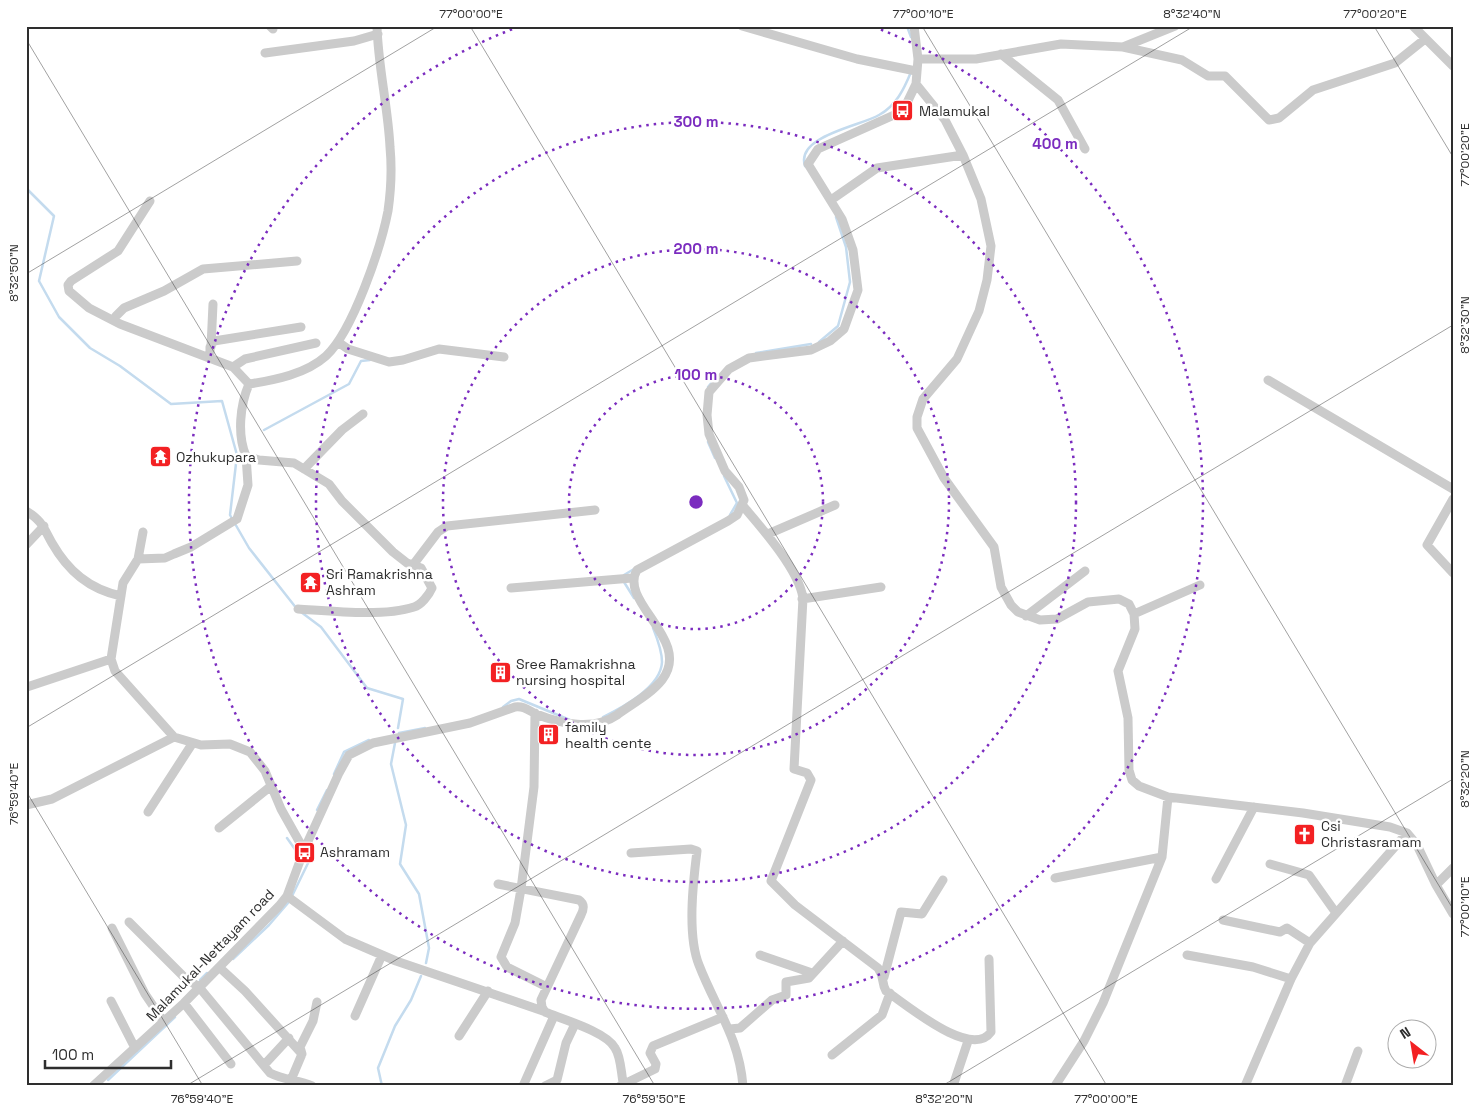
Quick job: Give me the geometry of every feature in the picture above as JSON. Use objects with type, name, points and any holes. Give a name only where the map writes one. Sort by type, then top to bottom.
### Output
[{"type":"street","points":[[742,26],[857,59],[916,71]]},
{"type":"street","points":[[511,588],[632,578],[637,570],[728,521],[743,506],[744,495],[725,470],[709,434],[707,415],[709,392],[729,369],[749,358],[812,350],[830,340],[844,329],[858,290],[853,250],[842,219],[808,164],[818,149],[903,111],[916,84],[918,59],[914,26]]},
{"type":"street","points":[[1123,46],[1175,26]]},
{"type":"street","points":[[1413,26],[1453,66]]},
{"type":"street","points":[[249,384],[279,379],[314,365],[338,342],[356,306],[377,251],[390,194],[390,146],[378,30],[354,41],[265,53]]},
{"type":"street","points":[[918,59],[976,59],[1061,44],[1123,46],[1182,60],[1208,76],[1226,76],[1269,120],[1273,120],[1279,118],[1313,90],[1395,63],[1425,39]]},
{"type":"street","points":[[1001,54],[1058,100],[1085,148]]},
{"type":"street","points":[[916,84],[945,120],[963,155],[981,200],[991,246],[987,280],[979,311],[957,359],[923,399],[916,417],[917,428],[944,478],[994,547],[1001,587],[1010,605],[1026,616],[1040,620],[1057,619],[1088,602],[1119,598],[1128,604],[1134,614],[1135,630],[1118,671],[1128,718],[1129,770],[1132,780],[1139,786],[1168,797],[1390,826],[1406,833],[1417,845],[1436,885],[1453,914]]},
{"type":"street","points":[[831,200],[877,168],[963,155]]},
{"type":"street","points":[[150,202],[118,250],[71,281],[68,285],[71,294],[89,308],[115,321],[233,367],[249,384]]},
{"type":"street","points":[[115,321],[116,316],[124,308],[164,291],[203,269],[297,261]]},
{"type":"street","points":[[210,358],[213,304]]},
{"type":"street","points":[[210,347],[214,341],[301,328]]},
{"type":"street","points":[[338,342],[348,349],[389,362],[403,360],[439,349],[504,357]]},
{"type":"street","points":[[233,367],[245,359],[316,343]]},
{"type":"street","points":[[1268,380],[1453,488]]},
{"type":"street","points":[[138,559],[165,558],[236,519],[248,485],[241,420],[249,384]]},
{"type":"street","points":[[304,469],[342,430],[363,414]]},
{"type":"street","points":[[246,456],[259,460],[294,463],[329,484],[342,501],[393,552],[413,566],[420,568],[432,588],[416,607],[373,612],[298,609]]},
{"type":"street","points":[[1453,499],[1427,545],[1429,550],[1453,572]]},
{"type":"street","points":[[768,534],[835,505]]},
{"type":"street","points":[[743,506],[768,534],[800,587],[802,599],[794,769],[808,772],[811,780],[771,881],[795,905],[878,968],[884,977]]},
{"type":"street","points":[[26,510],[44,526],[62,560],[81,579],[104,593],[121,596]]},
{"type":"street","points":[[413,566],[438,532],[447,526],[595,510]]},
{"type":"street","points":[[26,544],[44,526]]},
{"type":"street","points":[[143,532],[138,559],[123,583],[111,660],[115,671],[174,737],[192,744],[230,744],[250,752],[265,771],[304,850]]},
{"type":"street","points":[[1026,616],[1085,570]]},
{"type":"street","name":"Malamukal-Nettayam road","points":[[94,1086],[105,1082],[135,1048],[199,988],[286,896],[304,850],[343,763],[349,755],[373,743],[470,723],[522,706],[535,713],[579,725],[599,723],[613,718],[655,688],[668,670],[670,655],[658,626],[632,586],[632,578]]},
{"type":"street","points":[[802,599],[881,586]]},
{"type":"street","points":[[1134,614],[1200,586]]},
{"type":"street","points":[[27,688],[111,660]]},
{"type":"street","points":[[535,713],[534,786],[521,888],[515,923],[501,957],[508,967],[547,987]]},
{"type":"street","points":[[26,805],[52,799],[174,737]]},
{"type":"street","points":[[148,812],[192,744]]},
{"type":"street","points":[[219,828],[271,786]]},
{"type":"street","points":[[1055,1086],[1084,1041],[1103,1002],[1162,857],[1168,797]]},
{"type":"street","points":[[1216,879],[1254,807]]},
{"type":"street","points":[[1245,1086],[1291,979],[1310,944],[1406,833]]},
{"type":"street","points":[[631,853],[696,849],[692,891],[694,942],[698,963],[730,1029],[742,1064],[743,1086]]},
{"type":"street","points":[[1056,878],[1162,857]]},
{"type":"street","points":[[1270,864],[1309,875],[1336,912]]},
{"type":"street","points":[[1436,885],[1453,868]]},
{"type":"street","points":[[943,880],[922,914],[901,912],[884,977],[884,988],[953,1035],[968,1041],[983,1039],[991,1032],[989,958]]},
{"type":"street","points":[[498,884],[579,900],[584,905],[541,1000],[543,1011]]},
{"type":"street","points":[[286,896],[345,939],[382,955],[543,1011],[576,1024],[612,1043],[617,1050],[621,1084],[654,1069],[656,1064],[650,1053],[653,1046],[723,1017]]},
{"type":"street","points":[[1223,920],[1280,932],[1287,928],[1310,944]]},
{"type":"street","points":[[129,922],[184,977],[199,988],[270,1073],[284,1080],[312,1086]]},
{"type":"street","points":[[112,928],[145,994],[164,1022]]},
{"type":"street","points":[[730,1029],[740,1028],[772,1000],[786,995],[786,982],[809,978],[843,941]]},
{"type":"street","points":[[355,1016],[382,955]]},
{"type":"street","points":[[760,955],[812,973]]},
{"type":"street","points":[[1188,955],[1252,967],[1291,979]]},
{"type":"street","points":[[219,966],[245,991],[302,1054]]},
{"type":"street","points":[[459,1036],[488,991]]},
{"type":"street","points":[[832,1055],[882,1015],[890,993]]},
{"type":"street","points":[[111,1001],[135,1048]]},
{"type":"street","points":[[291,1080],[302,1054],[300,1047],[313,1021],[317,1002]]},
{"type":"street","points":[[184,1003],[231,1064]]},
{"type":"street","points":[[523,1086],[554,1016]]},
{"type":"street","points":[[545,1086],[557,1080],[566,1043],[576,1024]]},
{"type":"street","points":[[264,1064],[289,1038]]},
{"type":"street","points":[[953,1086],[968,1041]]},
{"type":"street","points":[[1346,1086],[1358,1051]]},
{"type":"waterway","points":[[908,29],[911,37]]},
{"type":"waterway","points":[[805,166],[805,156],[810,147],[819,140],[831,133],[879,115],[890,107],[902,91],[911,72]]},
{"type":"waterway","points":[[26,188],[54,216],[39,281],[59,317],[90,348],[120,366],[171,404],[222,401],[237,455],[230,515],[249,548],[297,609]]},
{"type":"waterway","points":[[819,342],[838,326],[850,282],[846,247],[836,217]]},
{"type":"waterway","points":[[756,353],[811,344]]},
{"type":"waterway","points":[[264,430],[349,384],[361,361],[370,360]]},
{"type":"waterway","points":[[708,387],[717,376]]},
{"type":"waterway","points":[[708,442],[715,458]]},
{"type":"waterway","points":[[724,476],[737,503],[730,515]]},
{"type":"waterway","points":[[624,575],[634,569]]},
{"type":"waterway","points":[[624,582],[634,598]]},
{"type":"waterway","points":[[301,612],[321,627],[367,688],[403,699],[398,728]]},
{"type":"waterway","points":[[603,717],[640,695],[655,680],[660,671],[662,658],[653,628]]},
{"type":"waterway","points":[[503,707],[511,701],[519,699],[570,720]]},
{"type":"waterway","points":[[399,733],[425,728]]},
{"type":"waterway","points":[[334,774],[344,752],[369,740]]},
{"type":"waterway","points":[[395,743],[391,764],[406,825],[400,864],[419,894],[429,948],[426,963]]},
{"type":"waterway","points":[[317,810],[327,790]]},
{"type":"waterway","points":[[287,838],[299,855]]},
{"type":"waterway","points":[[292,896],[311,857],[310,854]]},
{"type":"waterway","points":[[233,959],[269,925],[288,903]]},
{"type":"waterway","points":[[200,980],[207,973]]},
{"type":"waterway","points":[[382,1086],[378,1068],[395,1026],[411,1000],[421,976]]},
{"type":"waterway","points":[[108,1080],[175,1017]]},
{"type":"place","name":"Malamukal","points":[[903,111]]},
{"type":"place","name":"Ozhukupara","points":[[160,457]]},
{"type":"place","name":"Sri Ramakrishna Ashram","points":[[310,582]]},
{"type":"place","name":"Sree Ramakrishna nursing hospital","points":[[500,672]]},
{"type":"place","name":"family health cente","points":[[549,735]]},
{"type":"place","name":"Csi Christasramam","points":[[1305,834]]},
{"type":"place","name":"Ashramam","points":[[304,852]]}]
